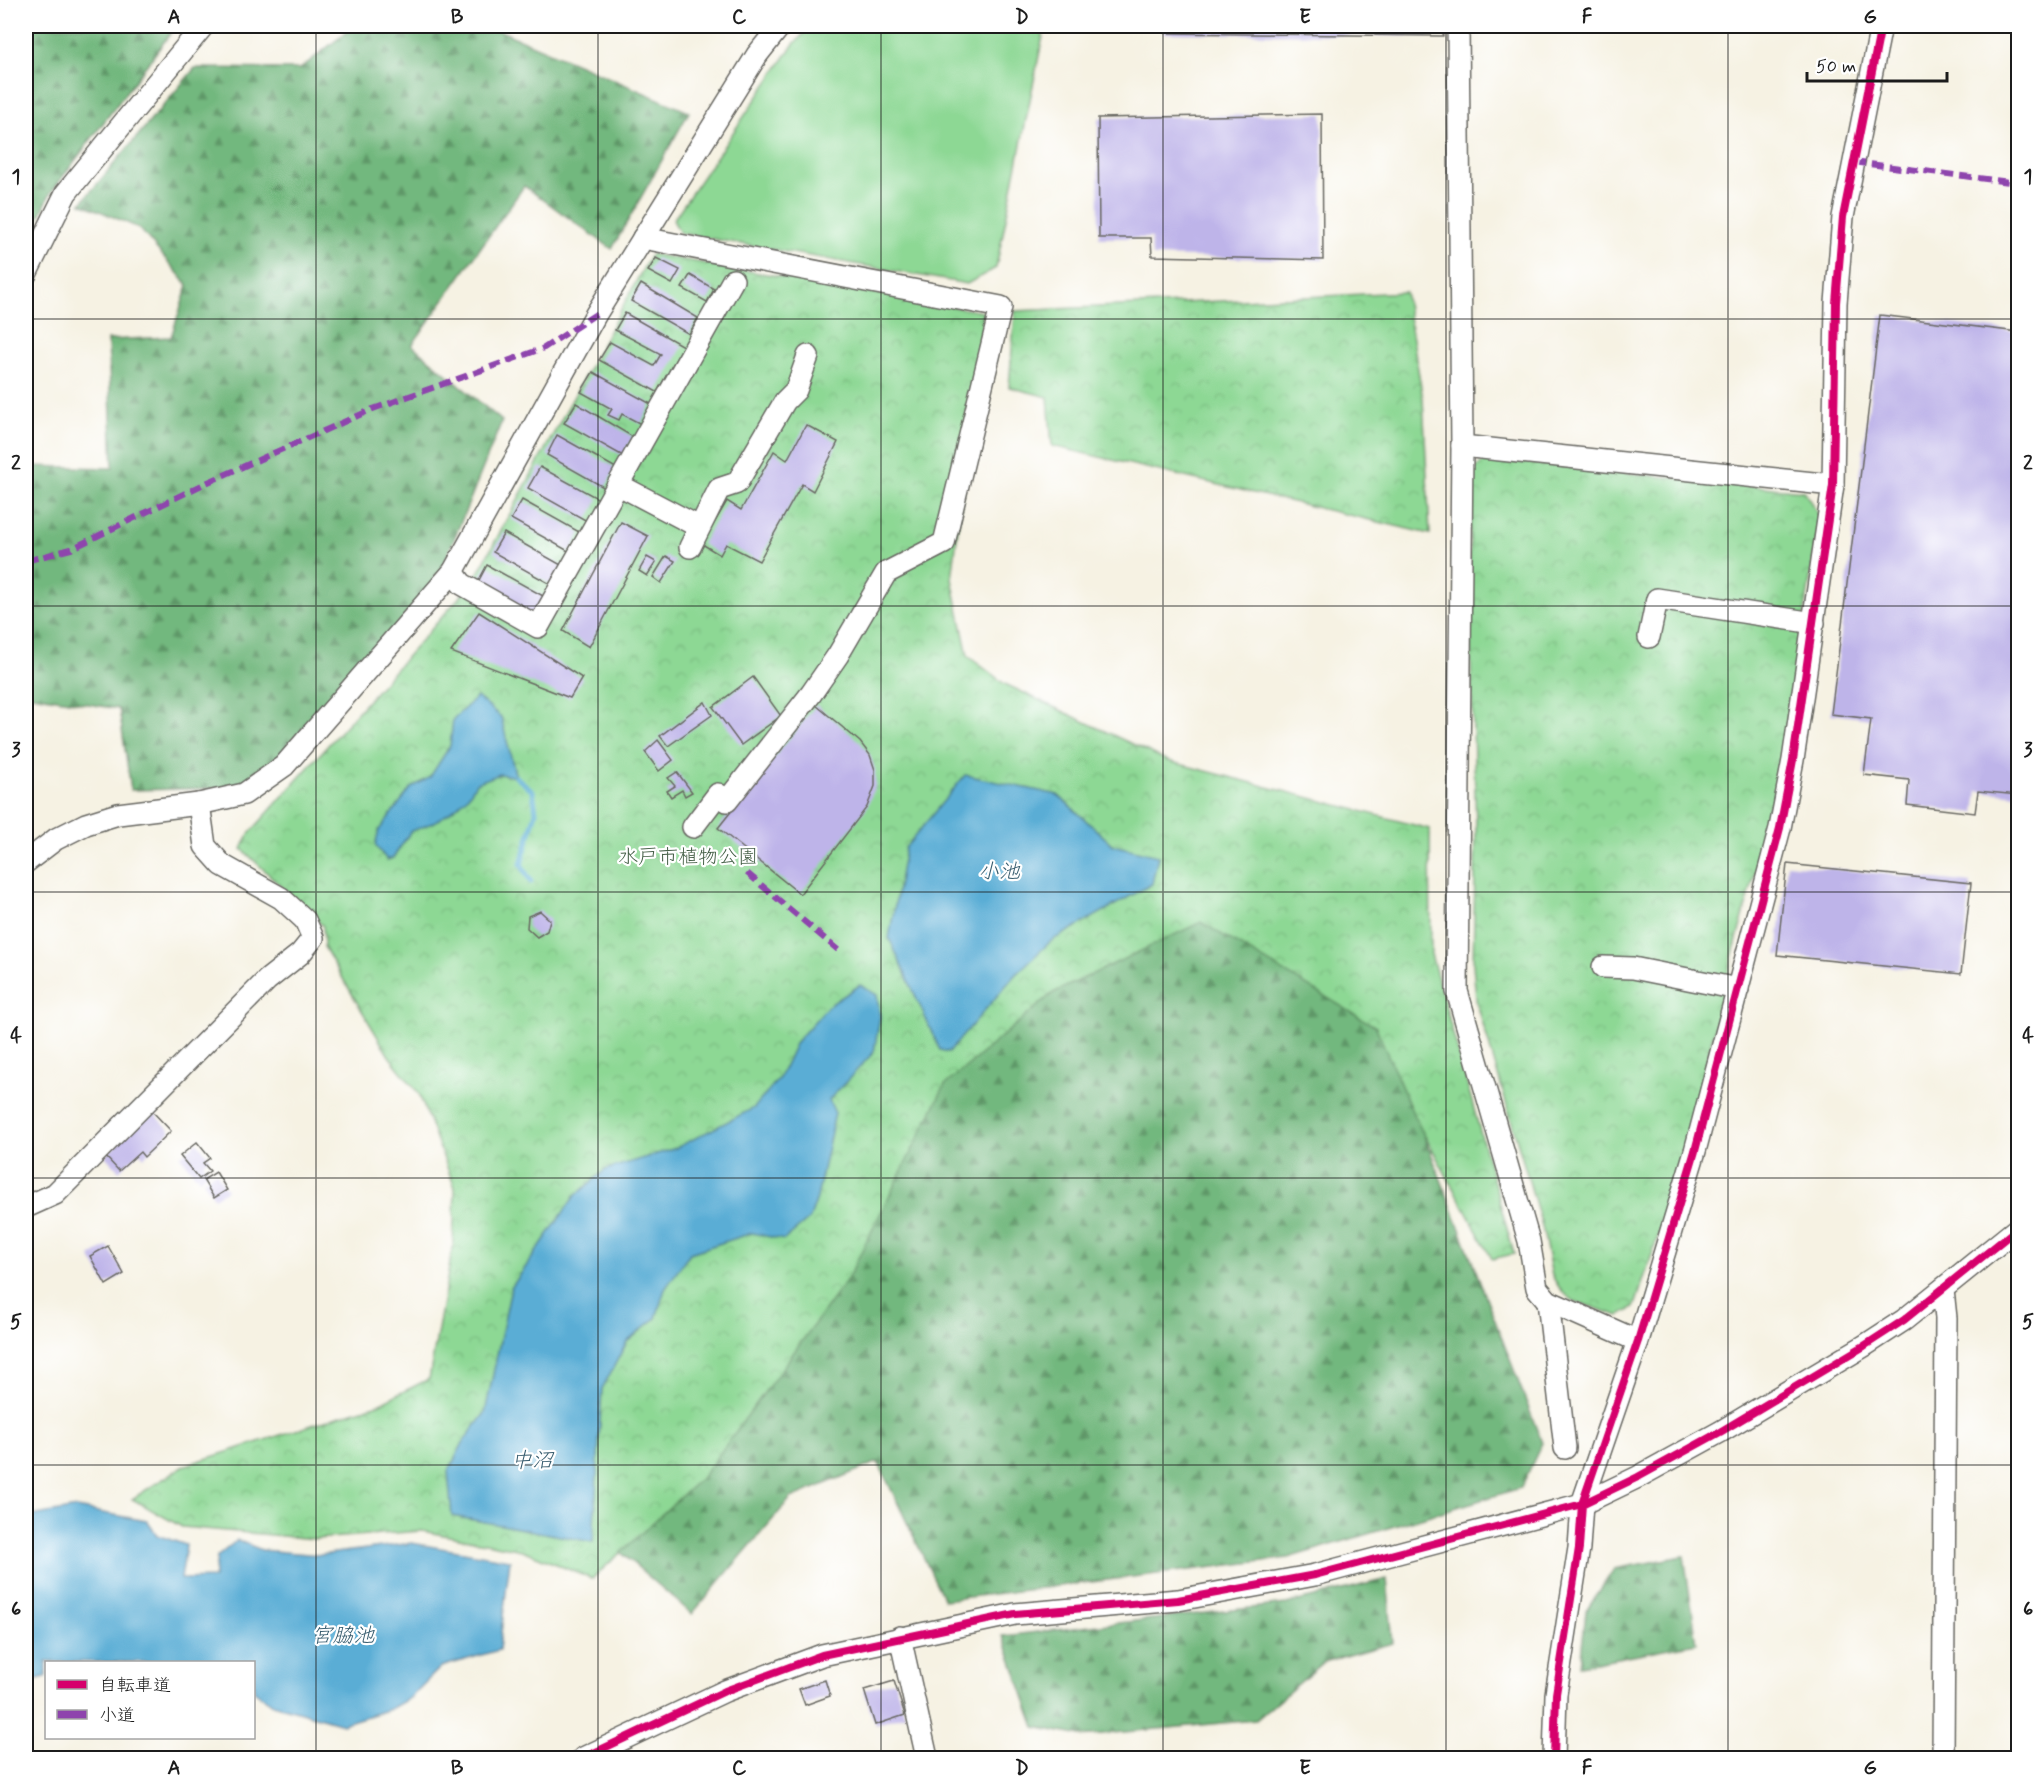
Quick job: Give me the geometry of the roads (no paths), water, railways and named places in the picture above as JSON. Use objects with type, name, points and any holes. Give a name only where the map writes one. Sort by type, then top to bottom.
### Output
[{"type":"street","points":[[26,274],[66,193],[203,26]]},
{"type":"street","points":[[26,862],[56,839],[86,824],[118,814],[199,804],[244,794],[284,766],[453,572],[596,314],[757,55],[780,26]]},
{"type":"street","points":[[1458,26],[1462,446],[1457,991],[1526,1230],[1537,1288],[1548,1301],[1638,1341]]},
{"type":"street","points":[[1554,1758],[1556,1694],[1580,1548],[1582,1504],[1638,1341],[1695,1152],[1780,828],[1793,760],[1833,485],[1836,303],[1843,217],[1881,26]]},
{"type":"street","points":[[643,237],[1001,307],[944,543],[886,573],[838,655],[811,694],[727,801],[718,794],[693,827]]},
{"type":"street","points":[[453,572],[462,584],[538,627],[733,280]]},
{"type":"street","points":[[690,548],[719,489],[737,483],[785,401],[796,390],[808,356]]},
{"type":"street","points":[[1462,446],[1833,485]]},
{"type":"street","points":[[619,485],[699,527]]},
{"type":"street","points":[[1649,637],[1657,599],[1814,623]]},
{"type":"street","points":[[26,1207],[55,1194],[267,980],[300,954],[313,938],[305,920],[281,898],[222,865],[205,846],[199,804]]},
{"type":"street","points":[[1603,967],[1633,968],[1738,989]]},
{"type":"street","points":[[583,1758],[680,1710],[780,1669],[822,1655],[1015,1614],[1178,1600],[1304,1577],[1582,1504],[1638,1477],[1720,1432],[1864,1346],[1942,1290],[2019,1228]]},
{"type":"street","points":[[1942,1290],[1946,1330],[1942,1758]]},
{"type":"street","points":[[1548,1301],[1565,1448]]},
{"type":"street","points":[[900,1637],[927,1758]]},
{"type":"water","points":[[477,697],[501,717],[516,777],[500,774],[476,783],[465,800],[457,807],[430,824],[411,831],[393,858],[387,860],[375,845],[379,830],[411,788],[430,777],[450,746],[453,719]]},
{"type":"water","name":"小池","points":[[965,775],[1058,795],[1113,845],[1158,856],[1152,884],[1051,941],[1015,975],[949,1052],[940,1050],[889,938],[905,848]]},
{"type":"water","name":"中沼","points":[[860,985],[877,995],[880,1017],[874,1052],[829,1100],[835,1113],[817,1198],[810,1218],[784,1240],[752,1233],[690,1253],[665,1289],[656,1318],[627,1342],[602,1389],[593,1542],[452,1516],[448,1472],[464,1441],[485,1413],[511,1288],[574,1197],[605,1170],[676,1148],[754,1108],[779,1078],[796,1042],[828,1006]]},
{"type":"water","name":"宮脇池","points":[[76,1508],[147,1521],[157,1535],[186,1545],[181,1579],[214,1578],[217,1557],[237,1540],[262,1550],[320,1555],[412,1543],[510,1560],[499,1650],[441,1667],[410,1698],[390,1709],[342,1724],[273,1704],[255,1692],[255,1661],[45,1661],[45,1677],[26,1682],[26,1517]]},
{"type":"waterway","points":[[516,777],[533,791],[536,812],[521,864],[531,882]]},
{"type":"park label","name":"水戸市植物公園","points":[[688,857]]}]
